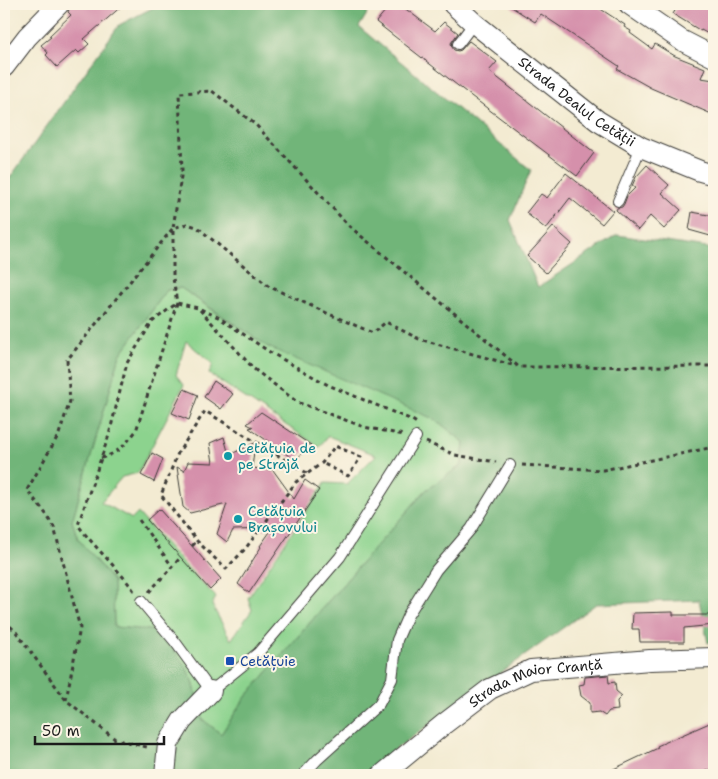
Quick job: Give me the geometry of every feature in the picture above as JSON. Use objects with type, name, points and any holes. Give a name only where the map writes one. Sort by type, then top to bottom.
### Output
[{"type":"street","points":[[4,67],[27,37],[59,4]]},
{"type":"street","name":"Strada Dealul Cetății","points":[[453,4],[474,23],[598,121],[641,147],[714,176]]},
{"type":"street","points":[[629,4],[681,40],[714,57]]},
{"type":"street","name":"Strada Maior Cranță","points":[[382,775],[490,689],[531,670],[650,660],[714,658]]},
{"type":"street","points":[[165,775],[168,744],[182,721],[211,691]]},
{"type":"lane","points":[[458,44],[474,23]]},
{"type":"lane","points":[[618,201],[641,147]]},
{"type":"lane","points":[[141,601],[176,643],[211,691],[258,653],[340,557],[416,437]]},
{"type":"lane","points":[[303,775],[379,704],[392,679],[397,640],[408,615],[436,570],[471,529],[510,465]]},
{"type":"path","points":[[101,458],[111,456],[124,447],[136,431],[177,303],[173,278],[172,228],[182,170],[180,94],[212,91],[256,124],[349,226],[519,367]]},
{"type":"path","points":[[66,700],[80,628],[54,527],[27,490],[59,434],[70,401],[67,360],[172,228],[187,224],[197,227],[268,286],[373,333],[386,322],[419,339],[519,367],[714,366]]},
{"type":"path","points":[[177,303],[198,308],[218,317],[268,351],[328,384],[412,420],[420,425],[416,437]]},
{"type":"path","points":[[177,303],[152,322],[127,364],[109,435],[78,524],[84,534],[122,574],[141,601],[181,557]]},
{"type":"path","points":[[198,308],[254,369],[296,402],[364,427],[416,437],[455,455],[510,465],[603,470],[714,447]]},
{"type":"path","points":[[307,473],[205,411],[178,453],[161,495],[196,541],[226,569],[245,549],[296,482],[322,463],[335,446],[361,457],[348,476],[322,463]]},
{"type":"path","points":[[139,520],[172,566]]},
{"type":"path","points":[[192,546],[196,541]]},
{"type":"path","points":[[4,630],[7,626],[16,632],[66,700],[115,739],[147,746],[151,754]]},
{"type":"green space","points":[[160,4],[373,4],[359,27],[531,170],[510,220],[538,287],[617,235],[714,249],[714,641],[708,643],[699,600],[596,604],[362,775],[4,775],[4,186],[119,25]],"holes":[[[181,288],[268,347],[436,420],[464,442],[462,465],[426,490],[245,698],[221,734],[202,719],[193,681],[185,665],[159,631],[114,627],[113,581],[78,539],[72,521],[120,355],[167,290]]]},
{"type":"green space","points":[[181,288],[231,323],[436,420],[464,442],[462,465],[426,490],[245,698],[221,734],[202,719],[193,681],[159,631],[114,627],[113,581],[78,539],[72,521],[120,355],[167,290]],"holes":[[[186,341],[213,364],[209,374],[319,447],[328,436],[376,455],[347,484],[325,483],[248,598],[252,610],[231,640],[212,605],[216,597],[138,513],[132,519],[101,502],[122,477],[138,473],[184,385],[176,375]]]},
{"type":"building","points":[[71,4],[124,4],[84,39],[89,44],[79,53],[76,50],[57,67],[46,55],[48,53],[41,45],[71,15],[68,12]]},
{"type":"building","points":[[391,4],[399,4],[435,31],[444,22],[458,33],[451,43],[454,50],[461,50],[469,41],[497,62],[489,71],[594,153],[577,176],[376,22]]},
{"type":"building","points":[[507,4],[593,4],[625,25],[624,27],[631,31],[630,33],[652,49],[655,44],[675,56],[705,68],[701,78],[714,80],[714,115],[651,88],[617,69],[619,66],[541,14],[535,22]]},
{"type":"building","points":[[679,4],[714,4],[714,37],[673,14]]},
{"type":"building","points":[[647,165],[669,185],[662,193],[681,210],[664,229],[650,216],[638,230],[616,210],[622,207],[627,196],[635,188],[632,186],[636,177]]},
{"type":"building","points":[[566,173],[613,211],[602,224],[570,198],[546,229],[526,213],[541,194],[547,198]]},
{"type":"building","points":[[692,212],[714,216],[714,237],[689,230]]},
{"type":"building","points":[[553,227],[572,244],[546,273],[527,256]]},
{"type":"building","points":[[214,381],[233,394],[221,409],[204,397]]},
{"type":"building","points":[[184,389],[198,395],[189,420],[172,413]]},
{"type":"building","points":[[261,412],[311,445],[295,460],[249,428],[253,427],[247,424]]},
{"type":"building","points":[[224,437],[229,455],[255,443],[252,468],[273,470],[294,499],[305,480],[319,490],[249,593],[238,584],[272,529],[233,530],[227,542],[217,534],[227,504],[190,513],[183,507],[177,467],[184,471],[188,462],[213,463],[210,443]]},
{"type":"building","points":[[152,453],[163,459],[154,482],[141,475]]},
{"type":"building","points":[[159,509],[221,579],[210,590],[147,520]]},
{"type":"building","points":[[673,612],[673,615],[714,615],[714,625],[684,628],[684,642],[640,642],[639,629],[632,629],[633,613]]},
{"type":"building","points":[[608,675],[609,683],[615,682],[616,691],[622,696],[617,701],[618,710],[609,711],[605,716],[599,712],[590,713],[590,703],[581,696],[579,685],[584,684],[585,677]]},
{"type":"building","points":[[714,721],[714,768],[697,775],[601,775],[658,748],[657,746]]},
{"type":"place","name":"Cetățuia de pe Strajă","points":[[228,456]]},
{"type":"place","name":"Cetățuia Brașovului","points":[[238,519]]},
{"type":"place","name":"Cetățuie","points":[[230,661]]}]
